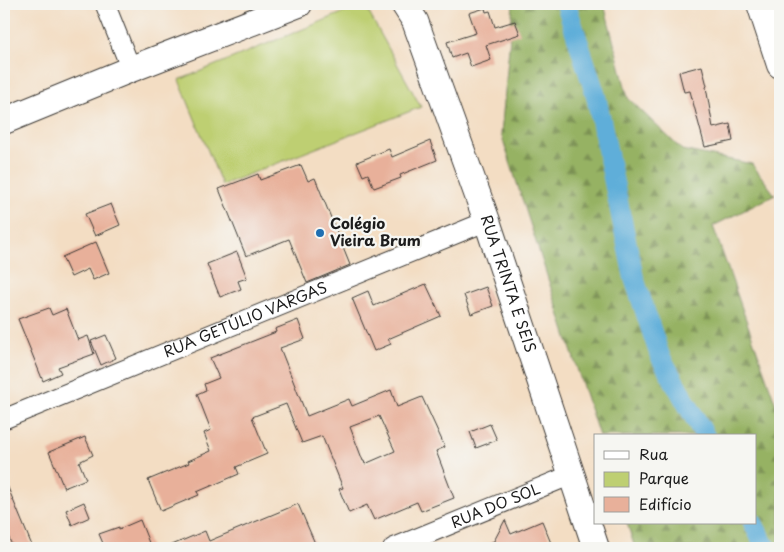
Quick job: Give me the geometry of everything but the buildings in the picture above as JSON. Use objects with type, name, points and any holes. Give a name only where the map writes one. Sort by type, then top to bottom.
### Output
[{"type":"street","points":[[105,4],[131,69]]},
{"type":"street","points":[[4,121],[131,69],[299,4]]},
{"type":"street","points":[[760,4],[780,66]]},
{"type":"street","name":"RUA TRINTA E SEIS","points":[[412,10],[487,221],[596,548]]},
{"type":"street","name":"RUA GETÚLIO VARGAS","points":[[4,419],[487,221]]},
{"type":"street","name":"RUA DO SOL","points":[[393,548],[571,475]]},
{"type":"green space","points":[[364,4],[421,107],[222,185],[179,80]]},
{"type":"green space","points":[[513,4],[604,4],[628,98],[682,150],[752,164],[775,195],[713,226],[780,416],[780,548],[635,548],[627,524],[756,524],[756,434],[598,434],[501,134]]},
{"type":"waterway","points":[[566,4],[596,96],[634,278],[660,356],[704,434]]},
{"type":"waterway","points":[[754,524],[766,548]]},
{"type":"place","name":"Colégio Vieira Brum","points":[[320,233]]}]
